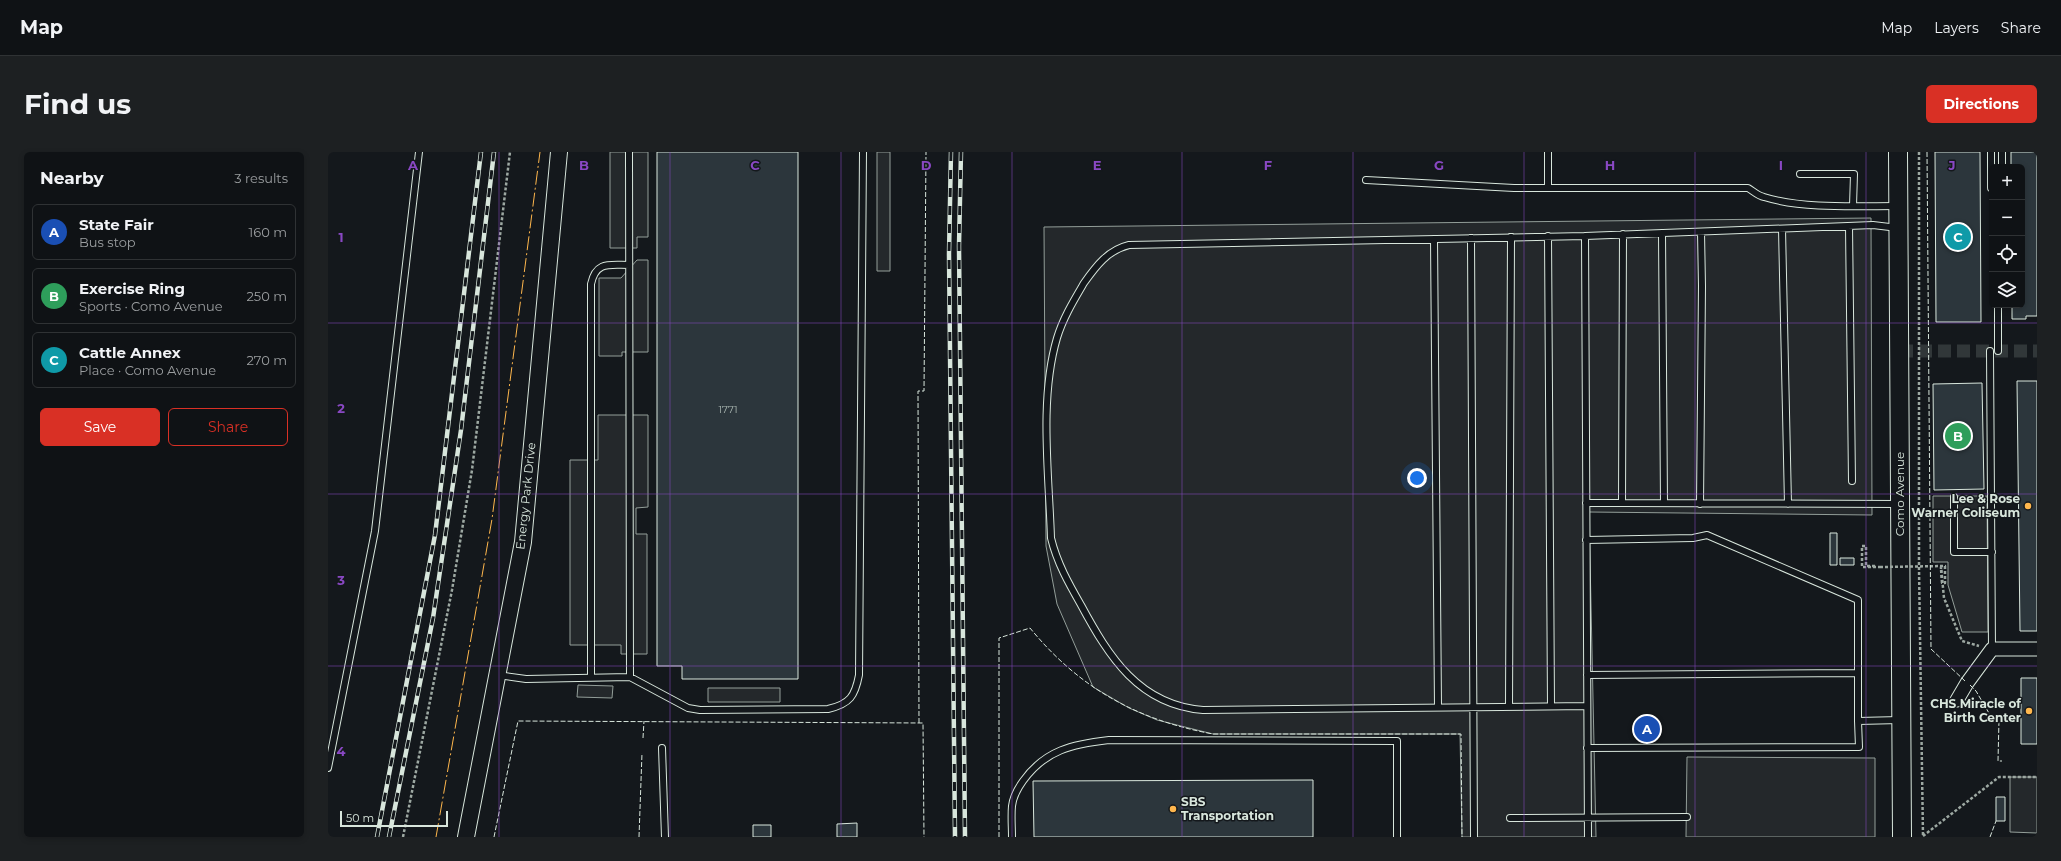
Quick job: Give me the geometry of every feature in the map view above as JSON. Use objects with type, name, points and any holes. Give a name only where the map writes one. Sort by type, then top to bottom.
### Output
[{"type":"main road","name":"Como Avenue","points":[[1898,152],[1902,837]]},
{"type":"street","name":"Energy Park Drive","points":[[466,837],[523,542],[559,152]]},
{"type":"street","points":[[1957,700],[1967,683],[1992,649],[2037,649]]},
{"type":"lane","points":[[328,768],[375,531],[419,152]]},
{"type":"lane","points":[[629,152],[630,677]]},
{"type":"lane","points":[[498,675],[526,679],[630,677],[688,708],[700,710],[828,709],[841,706],[856,692],[860,675],[863,152]]},
{"type":"lane","points":[[1548,152],[1548,188]]},
{"type":"lane","points":[[1991,152],[1991,164]]},
{"type":"lane","points":[[2002,152],[2002,164]]},
{"type":"lane","points":[[1800,174],[1854,174],[1853,206]]},
{"type":"lane","points":[[1366,180],[1514,188],[1748,188],[1762,197],[1787,202],[1853,206],[1898,206]]},
{"type":"lane","points":[[1587,706],[1438,706],[1203,710],[1187,709],[1171,704],[1138,685],[1123,671],[1109,652],[1068,582],[1055,554],[1051,538],[1047,398],[1051,361],[1066,315],[1090,274],[1102,260],[1121,247],[1129,245],[1585,236],[1873,225],[1899,228]]},
{"type":"lane","points":[[1849,226],[1852,481]]},
{"type":"lane","points":[[1782,229],[1788,504]]},
{"type":"lane","points":[[1700,504],[1701,232]]},
{"type":"lane","points":[[1662,233],[1664,503]]},
{"type":"lane","points":[[1622,503],[1623,234]]},
{"type":"lane","points":[[1548,236],[1551,706]]},
{"type":"lane","points":[[1585,236],[1588,837]]},
{"type":"lane","points":[[1509,706],[1511,237]]},
{"type":"lane","points":[[1472,238],[1474,837]]},
{"type":"lane","points":[[1434,239],[1438,706]]},
{"type":"lane","points":[[590,677],[590,284],[593,275],[600,267],[605,265],[629,265]]},
{"type":"lane","points":[[1998,308],[1998,351]]},
{"type":"lane","points":[[1990,351],[1992,649]]},
{"type":"lane","points":[[1954,497],[1954,552],[1992,552]]},
{"type":"lane","points":[[1586,503],[1900,504]]},
{"type":"lane","points":[[1586,540],[1693,538],[1706,535],[1858,600],[1859,747],[1587,748]]},
{"type":"lane","points":[[1587,675],[1858,673]]},
{"type":"lane","points":[[1858,721],[1901,720]]},
{"type":"lane","points":[[1012,837],[1012,805],[1017,789],[1040,761],[1065,748],[1086,742],[1109,740],[1397,741],[1397,837]]},
{"type":"lane","points":[[662,748],[665,837]]},
{"type":"lane","points":[[1510,818],[1687,818]]},
{"type":"path","points":[[403,837],[452,590],[472,470],[510,152]]},
{"type":"path","points":[[1919,152],[1919,568],[1923,836]]},
{"type":"path","points":[[1875,566],[1866,566],[1866,546],[1862,546],[1862,567],[1945,566],[1945,583],[1942,583],[1941,567],[1944,598],[1962,641],[1992,649]]},
{"type":"path","points":[[1923,836],[1999,777],[2037,777]]},
{"type":"shaded area","points":[[610,152],[648,152],[648,237],[637,237],[637,248],[610,248]]},
{"type":"shaded area","points":[[877,152],[890,152],[890,271],[877,271]]},
{"type":"shaded area","points":[[1871,218],[1872,515],[1589,512],[1596,837],[1462,837],[1460,734],[1213,734],[1157,720],[1129,708],[1093,687],[1057,604],[1046,546],[1044,227]]},
{"type":"shaded area","points":[[637,260],[648,260],[648,352],[622,352],[622,356],[599,356],[599,278],[621,278]]},
{"type":"shaded area","points":[[598,415],[648,415],[648,507],[636,508],[636,534],[647,534],[647,654],[621,654],[621,645],[570,645],[570,460],[598,460]]},
{"type":"shaded area","points":[[1933,496],[1987,496],[1988,632],[1962,632],[1948,585],[1948,562],[1933,562]]},
{"type":"shaded area","points":[[578,685],[613,686],[612,698],[577,697]]},
{"type":"shaded area","points":[[708,688],[780,688],[780,702],[708,702]]},
{"type":"shaded area","points":[[1687,757],[1875,758],[1875,837],[1686,837]]},
{"type":"shaded area","points":[[2010,777],[2037,777],[2037,833],[2010,832]]},
{"type":"building","points":[[657,152],[798,152],[798,679],[682,679],[682,666],[657,666]]},
{"type":"building","points":[[1935,152],[1980,152],[1981,322],[1936,322]]},
{"type":"building","points":[[2011,152],[2037,152],[2037,316],[2026,316],[2026,319],[2012,319],[2012,308],[2025,308],[2025,164],[2011,164]]},
{"type":"building","name":"Lee & Rose Warner Coliseum","points":[[2017,381],[2037,381],[2037,631],[2020,631]]},
{"type":"building","points":[[1982,383],[1984,489],[1934,490],[1933,384]]},
{"type":"building","points":[[1830,533],[1837,533],[1837,565],[1830,565]]},
{"type":"building","points":[[1840,558],[1854,558],[1854,565],[1840,565]]},
{"type":"building","name":"CHS Miracle of Birth Center","points":[[2021,678],[2037,678],[2037,744],[2021,744]]},
{"type":"building","name":"SBS Transportation","points":[[1313,780],[1313,837],[1034,837],[1033,781]]},
{"type":"building","points":[[1996,797],[2005,797],[2005,821],[1996,821]]},
{"type":"building","points":[[857,823],[857,837],[837,837],[837,824]]},
{"type":"building","points":[[753,825],[771,825],[771,837],[753,837]]},
{"type":"tunnel","points":[[1900,351],[2037,351]]},
{"type":"railway","points":[[377,837],[435,535],[481,152]]},
{"type":"railway","points":[[389,837],[433,618],[461,430],[494,152]]},
{"type":"railway","points":[[951,152],[949,254],[955,837]]},
{"type":"railway","points":[[961,152],[959,246],[965,837]]},
{"type":"fence","points":[[919,723],[918,391],[924,391],[926,152]]},
{"type":"fence","points":[[1927,152],[1931,649],[1965,681]]},
{"type":"fence","points":[[999,837],[999,638],[1030,628],[1069,668],[1089,684],[1111,698],[1135,710],[1159,720],[1185,728],[1213,734],[1461,734],[1462,837]]},
{"type":"fence","points":[[1970,685],[1976,691],[1993,720],[1999,720],[1998,761],[2002,761]]},
{"type":"fence","points":[[494,837],[518,721],[923,723],[924,837]]},
{"type":"fence","points":[[643,738],[644,721]]},
{"type":"fence","points":[[639,837],[642,753]]},
{"type":"fence","points":[[1990,837],[1996,821]]},
{"type":"power","points":[[436,837],[492,519],[540,152]]},
{"type":"place","name":"Cattle Annex","points":[[1958,237]]},
{"type":"place","name":"Exercise Ring","points":[[1958,436]]},
{"type":"place","name":"Lee & Rose Warner Coliseum","points":[[2028,506]]},
{"type":"place","name":"CHS Miracle of Birth Center","points":[[2029,711]]},
{"type":"place","name":"State Fair","points":[[1647,729]]},
{"type":"place","name":"SBS Transportation","points":[[1173,809]]}]
